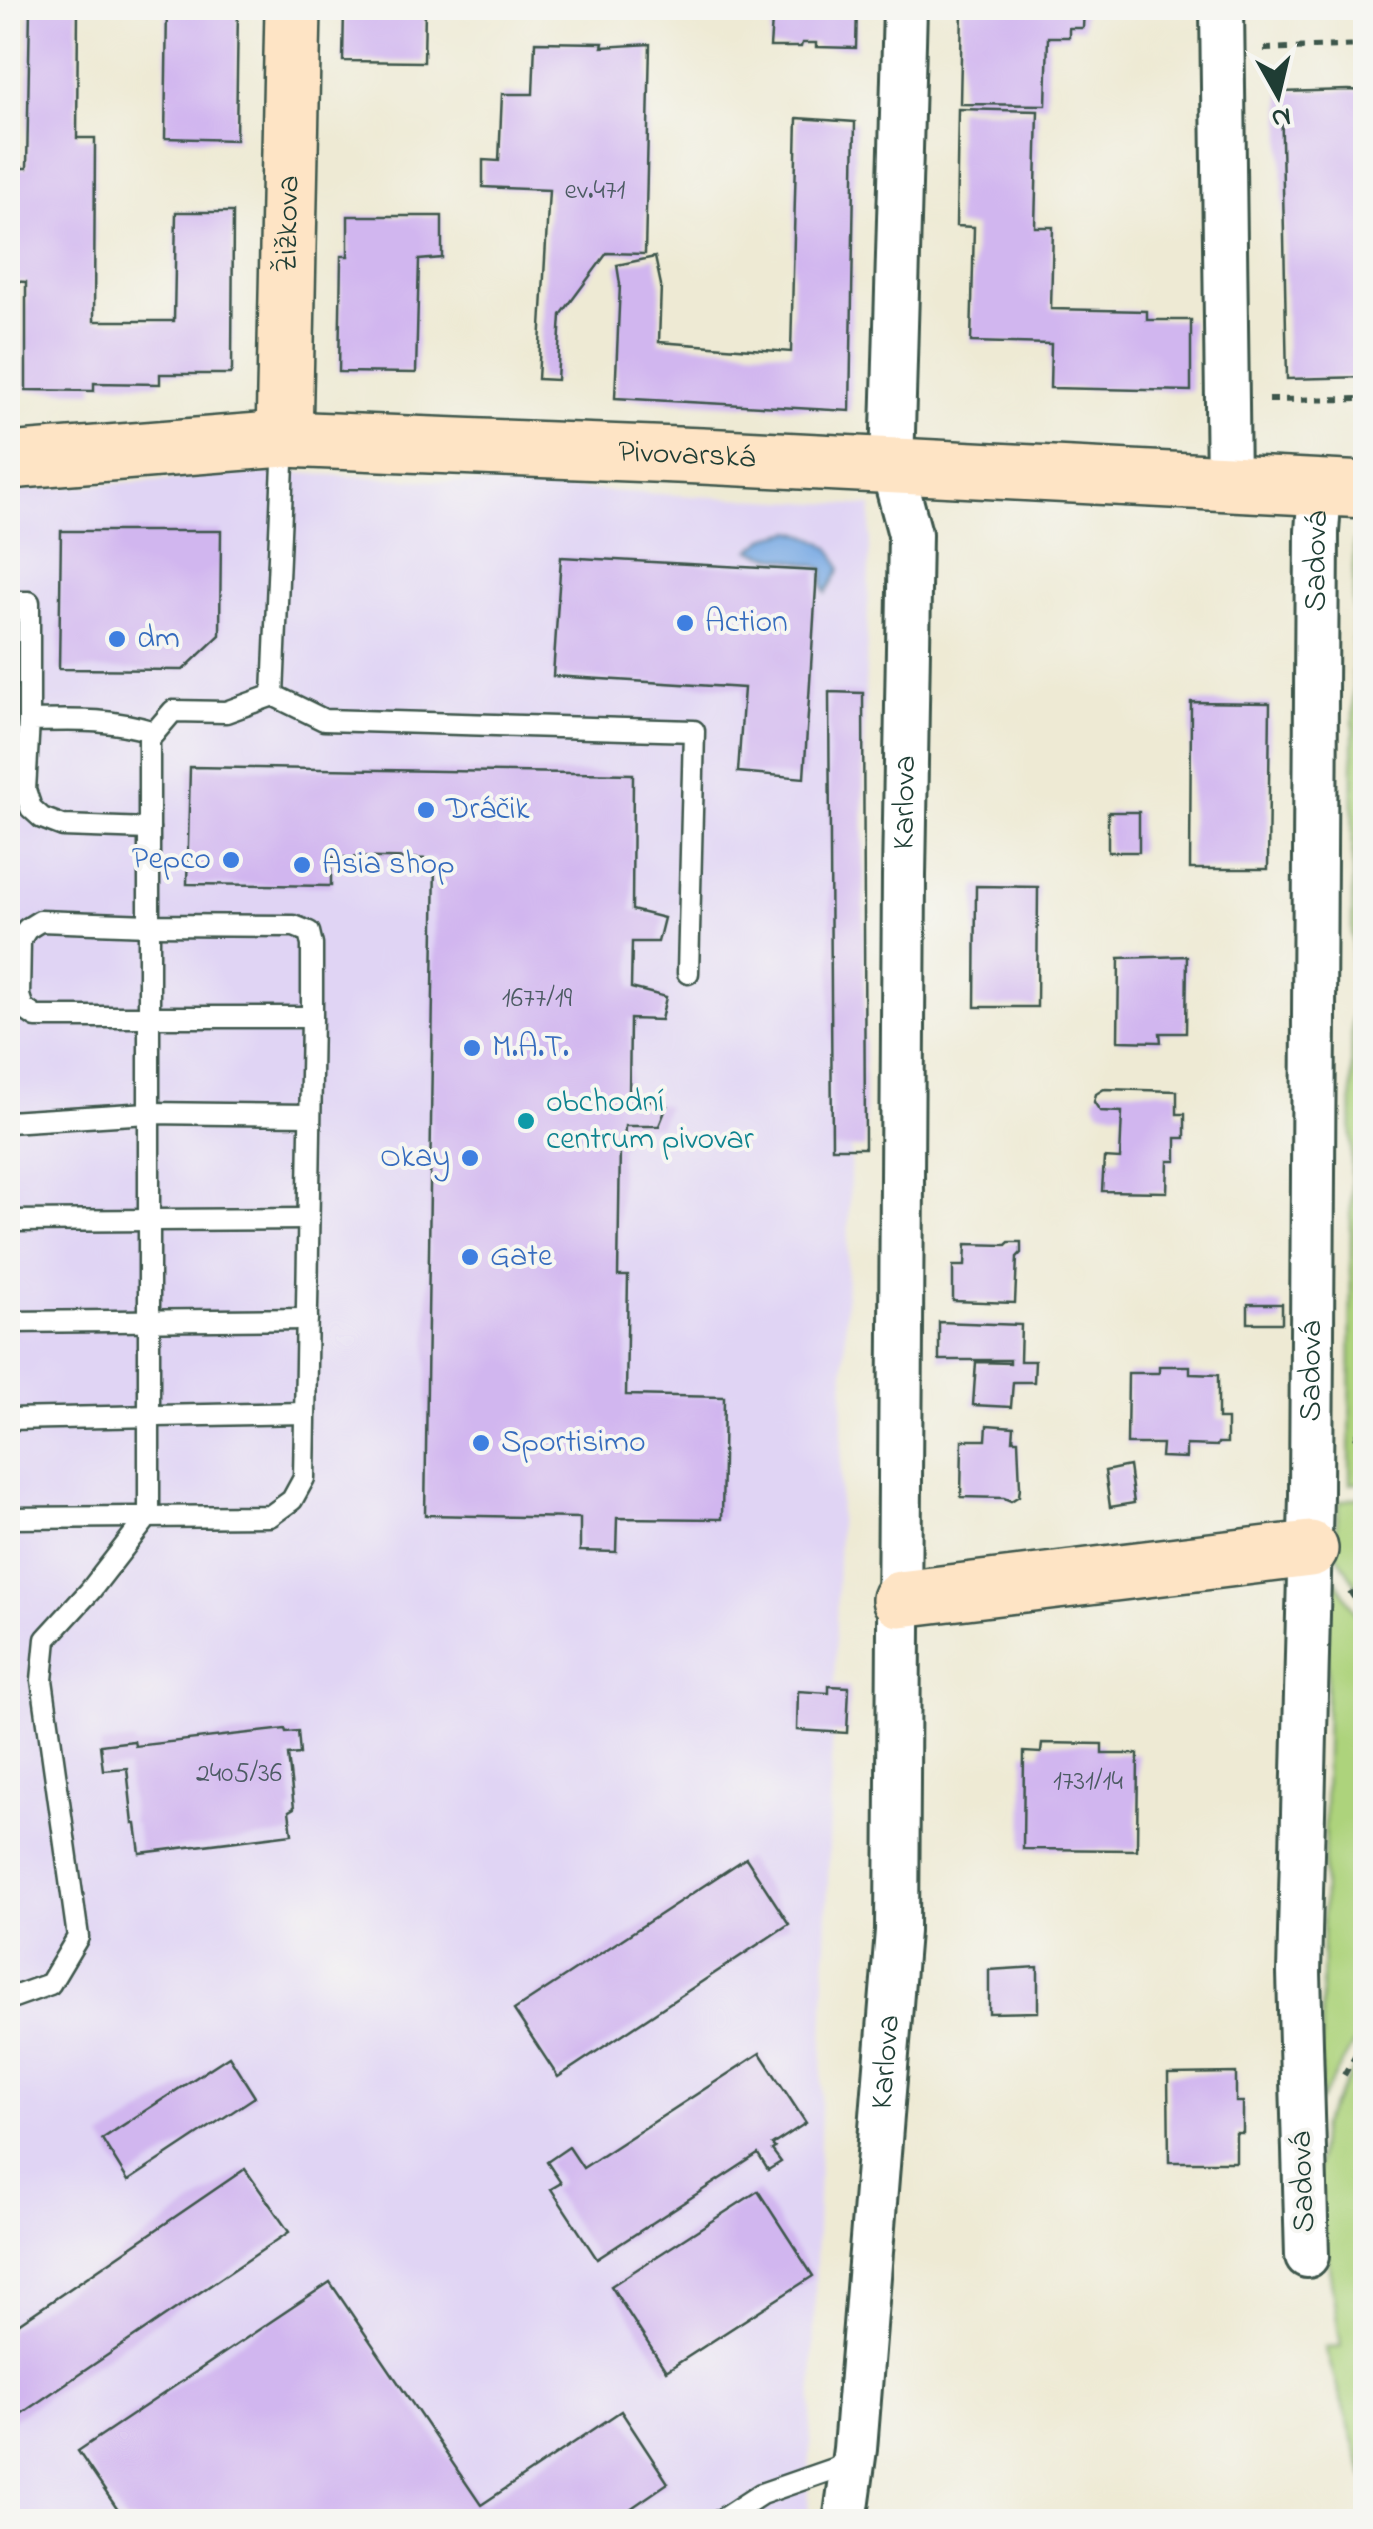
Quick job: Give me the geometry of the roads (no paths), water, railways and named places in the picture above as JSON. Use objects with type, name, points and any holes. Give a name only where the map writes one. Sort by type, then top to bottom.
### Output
[{"type":"street","name":"Žižkova","points":[[284,439],[293,8]]},
{"type":"street","name":"Karlova","points":[[845,2522],[854,2462],[897,1931],[910,534],[892,467],[905,8]]},
{"type":"street","points":[[1222,8],[1228,482]]},
{"type":"street","name":"Pivovarská","points":[[8,461],[284,439],[1343,489]]},
{"type":"street","name":"Sadová","points":[[1306,2256],[1299,1973],[1310,1549],[1317,532],[1343,489]]},
{"type":"street","points":[[900,1599],[1310,1549]]},
{"type":"lane","points":[[274,694],[284,439]]},
{"type":"lane","points":[[8,602],[29,602],[26,790],[31,808],[42,818],[63,826],[149,829]]},
{"type":"lane","points":[[8,1999],[50,1984],[78,1937],[42,1680],[46,1639],[90,1591],[148,1515],[148,740],[174,712],[226,712],[274,694],[324,720],[694,731],[688,973]]},
{"type":"lane","points":[[29,721],[91,720],[124,723],[155,732]]},
{"type":"lane","points":[[8,1518],[270,1516],[292,1500],[304,1478],[312,1017],[312,946],[308,932],[294,926],[40,920],[20,940],[19,996],[23,1008],[36,1017],[312,1017]]},
{"type":"lane","points":[[8,1122],[148,1113],[310,1114]]},
{"type":"lane","points":[[8,1221],[308,1219]]},
{"type":"lane","points":[[8,1322],[307,1320]]},
{"type":"lane","points":[[8,1419],[305,1413]]},
{"type":"lane","points":[[718,2522],[760,2494],[854,2462]]},
{"type":"water","points":[[793,531],[817,540],[834,554],[840,569],[826,593],[824,569],[751,550],[768,537]]},
{"type":"place","name":"Action","points":[[685,623]]},
{"type":"place","name":"dm","points":[[117,639]]},
{"type":"place","name":"Dráčik","points":[[426,810]]},
{"type":"place","name":"Pepco","points":[[231,860]]},
{"type":"place","name":"Asia shop","points":[[302,865]]},
{"type":"place","name":"M.A.T.","points":[[472,1048]]},
{"type":"place","name":"obchodní centrum pivovar","points":[[526,1121]]},
{"type":"place","name":"Okay","points":[[470,1158]]},
{"type":"place","name":"Gate","points":[[470,1257]]},
{"type":"place","name":"Sportisimo","points":[[481,1443]]}]
